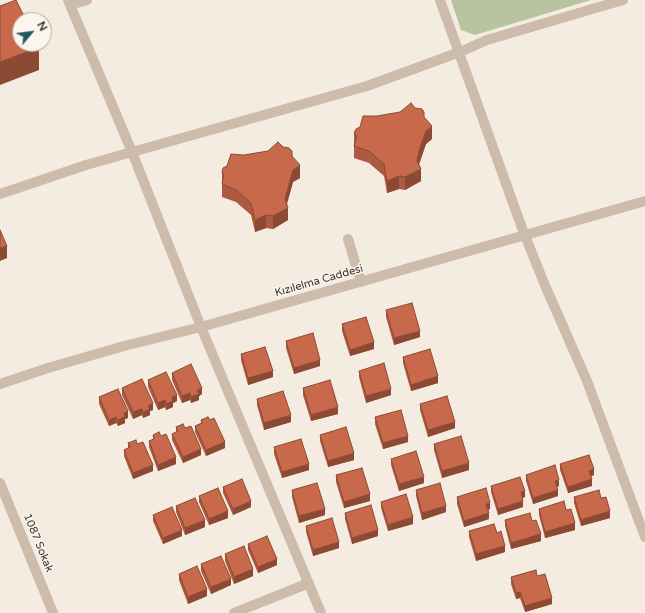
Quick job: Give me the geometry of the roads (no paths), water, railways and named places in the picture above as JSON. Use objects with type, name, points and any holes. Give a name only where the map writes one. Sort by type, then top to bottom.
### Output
[{"type":"street","points":[[87,0],[69,3],[132,152],[202,327],[321,613]]},
{"type":"street","points":[[440,0],[525,235],[544,283],[587,381],[645,536]]},
{"type":"street","points":[[0,194],[86,165],[367,86],[460,52],[487,40],[623,0]]},
{"type":"street","name":"Kızılelma Caddesi","points":[[0,384],[124,346],[202,327],[645,201]]},
{"type":"street","points":[[348,240],[361,282]]},
{"type":"street","name":"1087 Sokak","points":[[0,483],[53,613]]},
{"type":"street","points":[[234,613],[309,583]]}]
